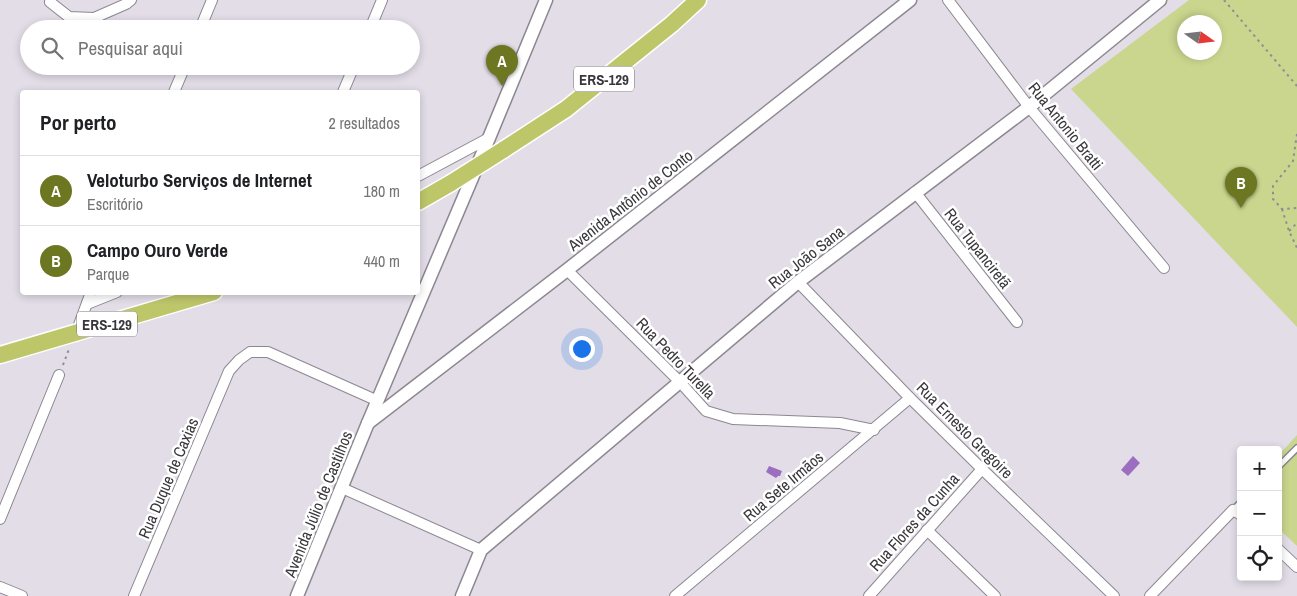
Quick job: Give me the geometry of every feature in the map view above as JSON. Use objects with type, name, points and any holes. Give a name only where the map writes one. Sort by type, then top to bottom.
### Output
[{"type":"main road","name":"ERS-129","points":[[420,201],[452,183],[566,109],[666,30],[698,0]]},
{"type":"main road","name":"ERS-129","points":[[0,355],[204,295]]},
{"type":"street","points":[[51,0],[50,2],[68,17],[94,18],[131,0]]},
{"type":"street","points":[[204,20],[212,0]]},
{"type":"street","points":[[374,20],[382,0]]},
{"type":"street","name":"Avenida Júlio de Castilhos","points":[[297,596],[546,0]]},
{"type":"street","name":"Avenida Antônio de Conto","points":[[368,424],[910,0]]},
{"type":"street","name":"Rua Antonio Bratti","points":[[948,0],[1029,106],[1164,268]]},
{"type":"street","name":"Rua João Sana","points":[[481,550],[798,282],[1029,106],[1160,0]]},
{"type":"street","points":[[175,90],[181,75]]},
{"type":"street","points":[[344,90],[350,75]]},
{"type":"street","points":[[420,175],[489,138]]},
{"type":"street","name":"Rua Tupanciretã","points":[[915,192],[1017,322]]},
{"type":"street","name":"Rua Pedro Turella","points":[[567,270],[680,382],[706,411],[733,418],[840,423],[874,430]]},
{"type":"street","name":"Rua Ernesto Gregoire","points":[[798,282],[910,398],[1114,596]]},
{"type":"street","points":[[76,333],[90,295]]},
{"type":"street","points":[[87,304],[110,295]]},
{"type":"street","name":"Rua Duque de Caxias","points":[[134,596],[229,371],[239,360],[250,352],[268,352],[378,401]]},
{"type":"street","points":[[0,520],[59,375]]},
{"type":"street","name":"Rua Sete Irmãos","points":[[675,596],[910,398]]},
{"type":"street","name":"Rua Flores da Cunha","points":[[869,596],[982,469]]},
{"type":"street","points":[[342,488],[481,550],[462,596]]},
{"type":"street","points":[[1150,596],[1237,513]]},
{"type":"street","points":[[927,530],[995,596]]},
{"type":"street","points":[[1282,553],[1297,568]]},
{"type":"street","points":[[0,587],[22,596]]},
{"type":"lane","points":[[1282,463],[1297,448]]},
{"type":"path","points":[[1224,0],[1297,86]]},
{"type":"path","points":[[1297,134],[1293,161],[1273,186],[1272,199],[1282,209],[1297,248]]},
{"type":"path","points":[[1282,209],[1297,208]]},
{"type":"path","points":[[1289,231],[1297,223]]},
{"type":"path","points":[[59,375],[76,333]]},
{"type":"green space","points":[[1189,0],[1297,0],[1297,327],[1071,89]]},
{"type":"green space","points":[[1297,435],[1297,546],[1282,532],[1282,452]]},
{"type":"shaded area","points":[[1133,456],[1140,463],[1128,476],[1121,470]]},
{"type":"shaded area","points":[[769,466],[782,471],[780,476],[776,478],[766,472]]},
{"type":"place","name":"Veloturbo Serviços de Internet","points":[[502,86]]},
{"type":"place","name":"Campo Ouro Verde","points":[[1241,208]]}]
